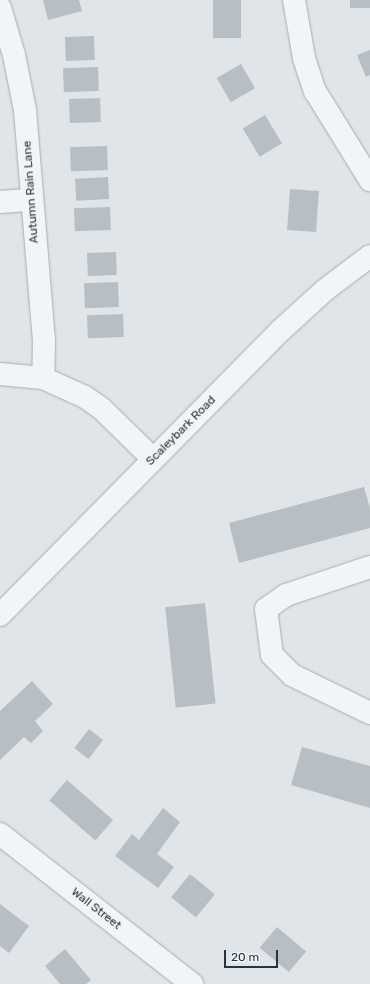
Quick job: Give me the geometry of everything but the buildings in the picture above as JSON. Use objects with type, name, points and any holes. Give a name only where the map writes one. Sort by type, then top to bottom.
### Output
[{"type":"street","points":[[294,0],[304,58],[315,91],[370,180]]},
{"type":"street","name":"Autumn Rain Lane","points":[[0,8],[14,55],[25,110],[44,338],[43,378]]},
{"type":"street","points":[[0,202],[32,200]]},
{"type":"street","name":"Scaleybark Road","points":[[0,615],[280,331],[325,290],[370,256]]},
{"type":"street","points":[[0,374],[43,378],[85,398],[102,409],[153,459]]},
{"type":"street","points":[[370,567],[286,595],[266,609],[272,655],[292,675],[370,713]]},
{"type":"street","name":"Wall Street","points":[[0,834],[192,984]]}]
